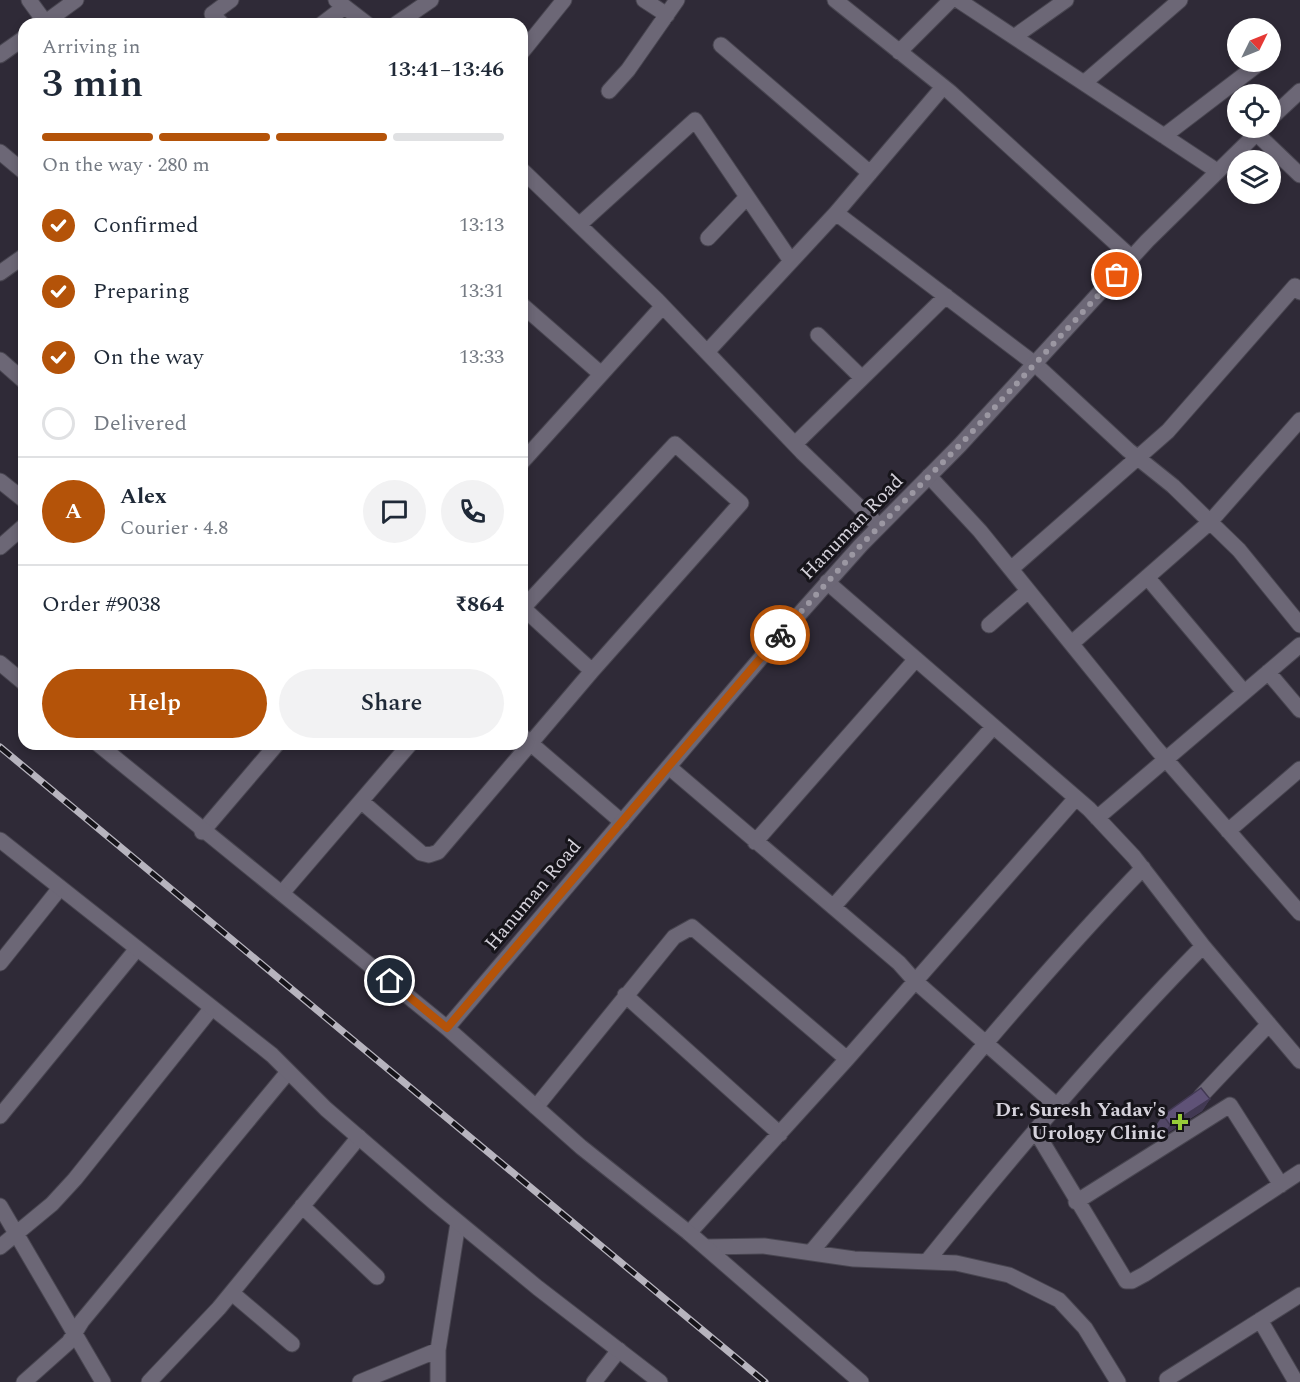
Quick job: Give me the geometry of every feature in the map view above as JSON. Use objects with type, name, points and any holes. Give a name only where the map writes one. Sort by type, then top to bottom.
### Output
[{"type":"street","points":[[29,0],[41,18]]},
{"type":"street","points":[[51,18],[76,0]]},
{"type":"street","points":[[216,18],[212,14],[231,0]]},
{"type":"street","points":[[528,45],[564,0]]},
{"type":"street","points":[[644,0],[667,15]]},
{"type":"street","points":[[609,91],[628,70],[677,0]]},
{"type":"street","points":[[835,0],[943,87],[1132,258]]},
{"type":"street","points":[[899,52],[951,0]]},
{"type":"street","points":[[958,0],[1217,171]]},
{"type":"street","points":[[1014,37],[1066,0]]},
{"type":"street","points":[[1084,83],[1180,0]]},
{"type":"street","points":[[404,18],[427,1]]},
{"type":"street","points":[[327,18],[339,4],[359,18]]},
{"type":"street","points":[[0,56],[18,42]]},
{"type":"street","points":[[721,45],[870,173]]},
{"type":"street","points":[[1164,136],[1248,72]]},
{"type":"street","points":[[707,352],[836,213],[943,87]]},
{"type":"street","points":[[1281,109],[1300,91]]},
{"type":"street","points":[[579,225],[695,120],[791,261]]},
{"type":"street","name":"Hanuman Road","points":[[447,1028],[827,582],[1035,364],[1132,258],[1251,138]]},
{"type":"street","points":[[1266,138],[1300,176]]},
{"type":"street","points":[[0,152],[18,167]]},
{"type":"street","points":[[528,176],[879,526]]},
{"type":"street","points":[[708,238],[747,197]]},
{"type":"street","points":[[836,213],[1035,364],[1173,486],[1239,550],[1300,626]]},
{"type":"street","points":[[0,273],[18,260]]},
{"type":"street","points":[[1011,569],[1168,431],[1295,286],[1300,292]]},
{"type":"street","points":[[795,444],[946,296]]},
{"type":"street","points":[[528,455],[662,307]]},
{"type":"street","points":[[528,310],[601,374]]},
{"type":"street","points":[[818,335],[862,378]]},
{"type":"street","points":[[0,360],[18,376]]},
{"type":"street","points":[[1072,643],[1210,522],[1300,420]]},
{"type":"street","points":[[528,601],[663,454],[675,444],[741,503],[592,670],[528,738]]},
{"type":"street","points":[[929,476],[980,531],[1228,831],[1298,907]]},
{"type":"street","points":[[0,481],[18,495]]},
{"type":"street","points":[[0,546],[18,531]]},
{"type":"street","points":[[1147,577],[1244,692]]},
{"type":"street","points":[[827,582],[1097,818],[1143,867],[1203,946],[1300,1061]]},
{"type":"street","points":[[989,625],[1028,591]]},
{"type":"street","points":[[528,613],[592,670]]},
{"type":"street","points":[[1097,818],[1300,645]]},
{"type":"street","points":[[755,842],[916,659]]},
{"type":"street","points":[[0,663],[18,678]]},
{"type":"street","points":[[1268,672],[1300,711]]},
{"type":"street","points":[[834,907],[993,727]]},
{"type":"street","points":[[528,742],[622,822]]},
{"type":"street","points":[[105,750],[202,832],[282,893],[447,1028],[581,1147],[706,1247],[861,1382]]},
{"type":"street","points":[[202,832],[272,750]]},
{"type":"street","points":[[282,893],[405,750]]},
{"type":"street","points":[[361,801],[411,846],[429,855],[438,852],[518,750]]},
{"type":"street","points":[[669,767],[899,963],[915,981],[1056,1105]]},
{"type":"street","points":[[1228,831],[1300,769]]},
{"type":"street","points":[[689,1233],[847,1059],[1076,798]]},
{"type":"street","points":[[0,840],[288,1072],[358,1137],[458,1223],[660,1382]]},
{"type":"street","points":[[812,1251],[986,1042],[1093,920],[1143,867]]},
{"type":"street","points":[[0,963],[60,888]]},
{"type":"street","points":[[536,1107],[674,937],[692,927],[847,1059]]},
{"type":"street","points":[[928,1260],[1056,1105],[1084,1078],[1146,1004],[1203,946]]},
{"type":"street","points":[[0,1116],[136,950]]},
{"type":"street","points":[[625,995],[780,1134]]},
{"type":"street","points":[[0,1247],[52,1204],[75,1179],[211,1009]]},
{"type":"street","points":[[1201,1096],[1269,1023]]},
{"type":"street","points":[[24,1382],[69,1342],[82,1321],[288,1072]]},
{"type":"street","points":[[1076,1202],[1230,1105],[1281,1185]]},
{"type":"street","points":[[1035,1130],[1076,1202],[1126,1281],[1132,1281],[1300,1172]]},
{"type":"street","points":[[150,1382],[231,1293],[358,1137]]},
{"type":"street","points":[[0,1206],[103,1382]]},
{"type":"street","points":[[303,1206],[377,1277]]},
{"type":"street","points":[[438,1382],[438,1350],[458,1223]]},
{"type":"street","points":[[706,1247],[764,1246],[812,1251],[854,1259],[928,1260],[956,1263],[1009,1275],[1059,1300],[1085,1328],[1119,1382]]},
{"type":"street","points":[[231,1293],[292,1344]]},
{"type":"street","points":[[1167,1379],[1300,1295]]},
{"type":"street","points":[[1260,1320],[1296,1382]]},
{"type":"street","points":[[360,1382],[438,1350]]},
{"type":"street","points":[[594,1382],[619,1350]]},
{"type":"building","points":[[1201,1088],[1210,1099],[1170,1125],[1163,1115]]},
{"type":"railway","points":[[0,747],[765,1382]]},
{"type":"way so far","points":[[780,635],[861,545],[960,445],[1117,275]]},
{"type":"place","name":"Dr. Suresh Yadav's Urology Clinic","points":[[1180,1122]]},
{"type":"route","points":[[390,981],[447,1028],[780,635]]}]
